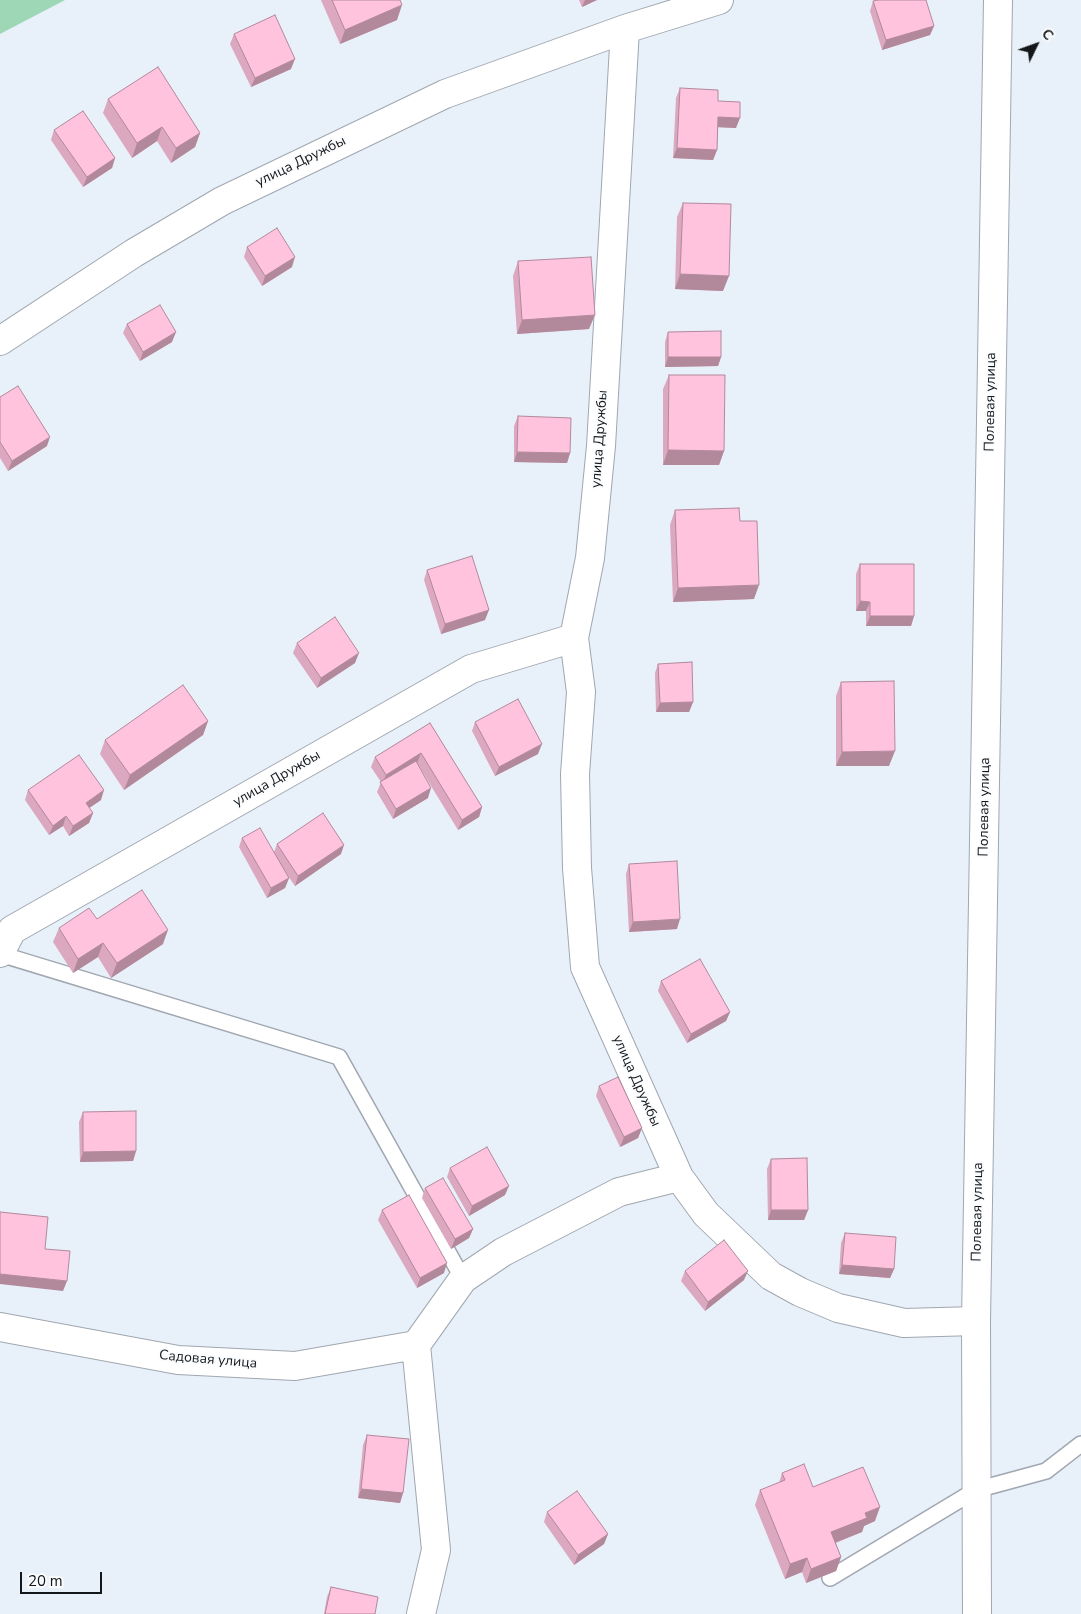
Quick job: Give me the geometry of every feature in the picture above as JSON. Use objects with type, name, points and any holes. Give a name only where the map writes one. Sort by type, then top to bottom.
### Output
[{"type":"street","name":"улица Дружбы","points":[[0,341],[134,253],[222,201],[445,94],[625,29],[719,0]]},
{"type":"street","name":"Полевая улица","points":[[976,1614],[976,1322],[998,0]]},
{"type":"street","name":"улица Дружбы","points":[[625,29],[600,446],[590,558],[574,638],[580,692],[576,774],[577,868],[585,967],[679,1177],[706,1214],[771,1276],[800,1292],[838,1308],[904,1323],[976,1322]]},
{"type":"street","name":"улица Дружбы","points":[[3,937],[471,669],[574,638]]},
{"type":"street","points":[[420,1614],[436,1550],[416,1345],[464,1279],[503,1252],[619,1192],[679,1177]]},
{"type":"street","name":"Садовая улица","points":[[0,1327],[178,1360],[296,1366],[416,1345]]},
{"type":"lane","points":[[3,937],[339,1058],[464,1279]]},
{"type":"lane","points":[[830,1578],[976,1490],[1046,1471],[1081,1444]]},
{"type":"green space","points":[[0,0],[65,0],[0,34]]},
{"type":"building","points":[[332,0],[400,0],[402,5],[345,30]]},
{"type":"building","points":[[926,0],[934,26],[886,40],[873,1]]},
{"type":"building","points":[[275,15],[295,59],[255,78],[234,34]]},
{"type":"building","points":[[158,67],[200,133],[176,148],[162,127],[137,143],[108,99]]},
{"type":"building","points":[[680,88],[718,90],[718,101],[740,102],[740,118],[718,117],[717,150],[677,148]]},
{"type":"building","points":[[83,111],[115,158],[87,177],[54,130]]},
{"type":"building","points":[[683,203],[731,204],[729,276],[680,274]]},
{"type":"building","points":[[277,228],[295,257],[265,276],[247,247]]},
{"type":"building","points":[[591,257],[595,315],[522,320],[518,261]]},
{"type":"building","points":[[160,305],[176,332],[143,352],[127,324]]},
{"type":"building","points":[[721,331],[721,357],[668,357],[668,332]]},
{"type":"building","points":[[669,375],[725,375],[724,451],[668,450]]},
{"type":"building","points":[[18,386],[50,437],[12,461],[0,442],[0,397]]},
{"type":"building","points":[[518,416],[571,418],[570,453],[517,452]]},
{"type":"building","points":[[739,508],[740,521],[757,521],[759,585],[678,588],[675,510]]},
{"type":"building","points":[[472,556],[489,610],[445,624],[427,570]]},
{"type":"building","points":[[860,564],[914,564],[914,616],[870,616],[870,602],[860,601]]},
{"type":"building","points":[[335,617],[359,653],[321,678],[297,643]]},
{"type":"building","points":[[692,662],[693,702],[660,703],[658,664]]},
{"type":"building","points":[[894,681],[895,751],[842,752],[841,682]]},
{"type":"building","points":[[183,685],[208,721],[130,775],[105,740]]},
{"type":"building","points":[[518,699],[542,744],[499,767],[475,722]]},
{"type":"building","points":[[430,723],[482,807],[462,820],[421,753],[386,775],[375,757]]},
{"type":"building","points":[[79,755],[104,790],[86,803],[93,813],[73,826],[66,816],[53,826],[28,790]]},
{"type":"building","points":[[416,761],[431,788],[396,809],[380,782]]},
{"type":"building","points":[[323,813],[344,845],[298,876],[277,844]]},
{"type":"building","points":[[260,828],[289,878],[271,888],[242,838]]},
{"type":"building","points":[[677,861],[680,919],[633,922],[629,864]]},
{"type":"building","points":[[142,890],[168,930],[117,963],[103,943],[78,959],[59,928],[89,908],[97,919]]},
{"type":"building","points":[[700,959],[730,1012],[691,1034],[661,981]]},
{"type":"building","points":[[618,1077],[642,1128],[624,1137],[599,1086]]},
{"type":"building","points":[[136,1111],[136,1151],[83,1152],[83,1112]]},
{"type":"building","points":[[487,1147],[509,1186],[472,1206],[450,1168]]},
{"type":"building","points":[[807,1158],[808,1210],[771,1210],[771,1159]]},
{"type":"building","points":[[443,1178],[473,1229],[455,1239],[425,1188]]},
{"type":"building","points":[[409,1195],[447,1263],[420,1278],[382,1210]]},
{"type":"building","points":[[0,1212],[48,1217],[45,1249],[70,1251],[67,1281],[0,1274]]},
{"type":"building","points":[[845,1233],[896,1237],[894,1269],[842,1265]]},
{"type":"building","points":[[724,1240],[748,1271],[708,1302],[685,1271]]},
{"type":"building","points":[[367,1435],[409,1439],[403,1493],[361,1489]]},
{"type":"building","points":[[804,1464],[813,1487],[863,1467],[880,1507],[865,1513],[867,1518],[831,1532],[841,1557],[811,1569],[807,1558],[790,1564],[760,1490],[785,1480],[782,1473]]},
{"type":"building","points":[[577,1491],[608,1534],[578,1555],[547,1512]]},
{"type":"building","points":[[331,1587],[378,1597],[375,1614],[325,1614]]}]
